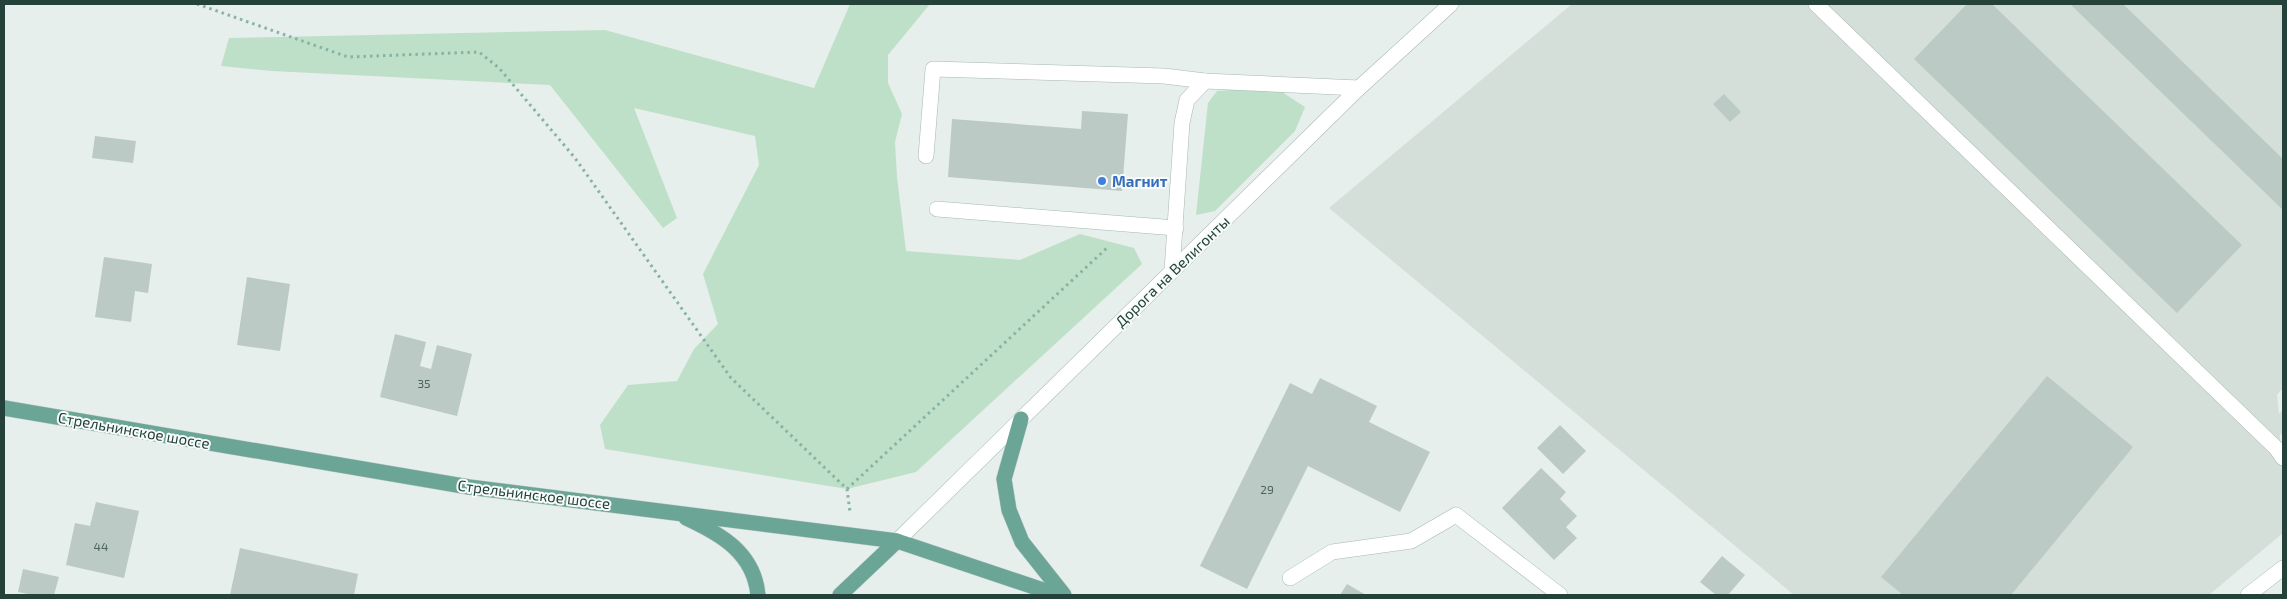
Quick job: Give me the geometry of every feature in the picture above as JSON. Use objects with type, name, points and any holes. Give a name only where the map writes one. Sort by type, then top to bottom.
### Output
[{"type":"main road","name":"Стрельнинское шоссе","points":[[4,408],[470,487],[897,541],[1058,595]]},
{"type":"main road","points":[[1021,419],[1004,479],[1009,510],[1022,542],[1064,595]]},
{"type":"main road","points":[[671,511],[712,530],[740,552],[756,578],[758,595]]},
{"type":"main road","points":[[840,595],[897,541]]},
{"type":"street","name":"Дорога на Велигонты","points":[[897,541],[1359,88],[1451,4]]},
{"type":"street","points":[[1816,4],[2276,448],[2283,458]]},
{"type":"street","points":[[926,156],[932,69],[1164,76],[1205,81],[1359,88]]},
{"type":"street","points":[[1172,271],[1182,123],[1187,100],[1205,81]]},
{"type":"street","points":[[937,209],[1176,228]]},
{"type":"street","points":[[1290,578],[1332,552],[1411,541],[1456,515],[1560,595]]},
{"type":"street","points":[[2248,595],[2283,568]]},
{"type":"path","points":[[197,4],[348,57],[479,52],[499,68],[575,158],[731,378],[847,488],[852,535]]},
{"type":"path","points":[[847,488],[1132,225]]},
{"type":"shaded area","points":[[1572,4],[2283,4],[2283,388],[2277,395],[2279,414],[2283,409],[2283,435],[2280,434],[2283,479],[2283,533],[2209,595],[1794,595],[1329,208]]},
{"type":"green space","points":[[850,4],[930,4],[888,55],[888,83],[902,114],[895,142],[897,177],[906,251],[1020,260],[1080,234],[1134,248],[1142,264],[916,472],[847,489],[605,449],[600,425],[628,385],[677,381],[694,349],[718,324],[703,274],[759,165],[755,136],[634,108],[677,218],[663,228],[550,85],[272,71],[221,66],[229,38],[605,30],[814,88]]},
{"type":"green space","points":[[1243,89],[1282,92],[1305,107],[1295,131],[1215,211],[1196,215],[1208,103],[1217,91]]},
{"type":"building","points":[[1967,4],[1992,4],[2242,245],[2177,313],[1914,59]]},
{"type":"building","points":[[2070,4],[2123,4],[2283,159],[2283,210]]},
{"type":"building","points":[[1724,94],[1741,112],[1730,122],[1713,104]]},
{"type":"building","points":[[1082,111],[1128,114],[1122,191],[948,177],[952,119],[1081,129]]},
{"type":"building","points":[[95,136],[136,141],[133,163],[92,158]]},
{"type":"building","points":[[104,257],[152,264],[148,293],[135,291],[131,322],[95,317]]},
{"type":"building","points":[[247,277],[290,284],[280,351],[237,345]]},
{"type":"building","points":[[395,334],[426,342],[420,366],[431,369],[437,345],[472,354],[457,416],[380,397]]},
{"type":"building","points":[[2047,376],[2133,447],[2011,595],[1903,595],[1881,577]]},
{"type":"building","points":[[1320,378],[1377,406],[1369,422],[1430,452],[1400,512],[1308,466],[1247,589],[1200,566],[1290,383],[1312,394]]},
{"type":"building","points":[[1560,425],[1586,451],[1563,474],[1537,448]]},
{"type":"building","points":[[1541,468],[1566,492],[1560,499],[1577,516],[1566,527],[1577,538],[1554,560],[1502,508]]},
{"type":"building","points":[[96,502],[139,511],[124,578],[66,565],[75,523],[90,526]]},
{"type":"building","points":[[240,548],[358,574],[354,595],[230,595]]},
{"type":"building","points":[[1722,556],[1745,575],[1728,595],[1716,595],[1700,582]]},
{"type":"building","points":[[23,569],[59,577],[54,595],[33,595],[18,592]]},
{"type":"building","points":[[1347,584],[1366,595],[1340,595]]},
{"type":"place","name":"Магнит","points":[[1102,181]]}]
